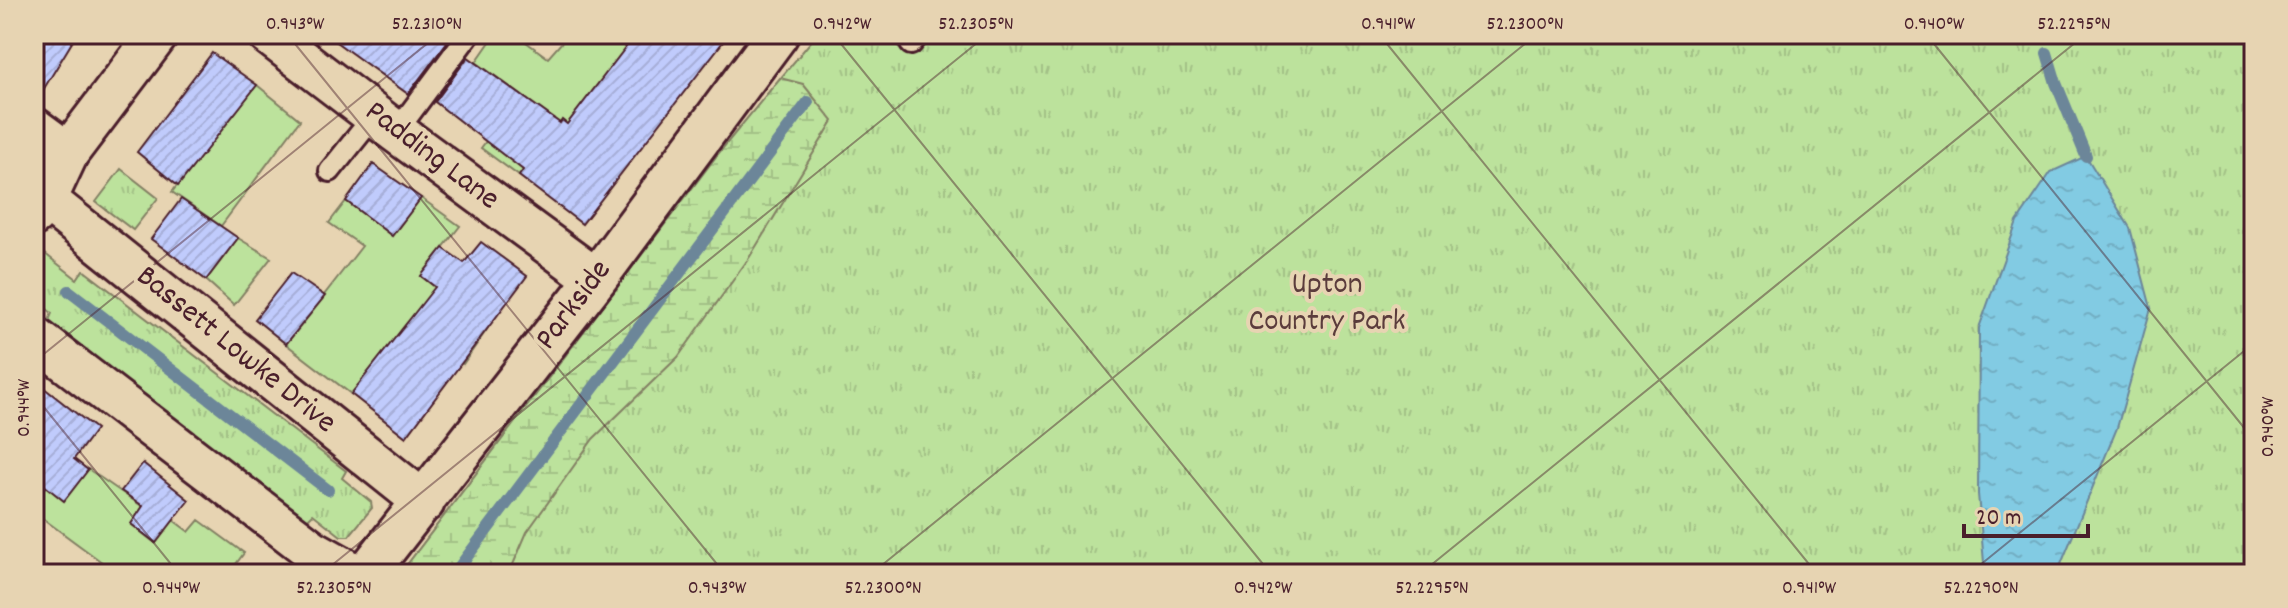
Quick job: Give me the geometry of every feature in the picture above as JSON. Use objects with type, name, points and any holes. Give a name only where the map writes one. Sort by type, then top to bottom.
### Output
[{"type":"street","points":[[40,208],[68,153],[158,34]]},
{"type":"street","name":"Padding Lane","points":[[268,34],[596,279]]},
{"type":"street","name":"Parkside","points":[[366,574],[596,279],[778,34]]},
{"type":"street","points":[[34,128],[68,153]]},
{"type":"street","name":"Bassett Lowke Drive","points":[[40,208],[424,502]]},
{"type":"street","points":[[34,337],[312,550],[355,574]]},
{"type":"lane","points":[[330,171],[385,124],[469,34]]},
{"type":"green space","points":[[499,34],[515,34],[548,58],[569,34],[636,34],[591,143],[562,121],[519,176],[481,148],[521,95],[476,62]]},
{"type":"green space","name":"Upton Country Park","points":[[817,34],[2254,34],[2254,574],[400,574],[718,154]]},
{"type":"green space","points":[[780,78],[803,84],[833,121],[749,258],[678,357],[593,439],[527,532],[509,574],[400,574],[718,154]]},
{"type":"green space","points":[[257,85],[300,120],[221,226],[172,192]]},
{"type":"green space","points":[[121,169],[158,198],[133,230],[96,202]]},
{"type":"green space","points":[[421,198],[460,226],[421,276],[488,328],[463,364],[407,323],[351,394],[286,344],[362,246],[329,223],[346,201],[392,235]]},
{"type":"green space","points":[[238,238],[271,258],[234,305],[206,280]]},
{"type":"green space","points":[[44,253],[77,279],[83,270],[346,471],[342,478],[371,502],[372,508],[349,536],[341,536],[313,514],[306,521],[48,323],[52,313],[34,299],[34,261]]},
{"type":"green space","points":[[34,425],[64,500],[88,469],[143,507],[131,524],[155,543],[173,520],[189,532],[199,520],[244,553],[233,568],[240,574],[118,574],[34,512]]},
{"type":"water","points":[[2086,156],[2130,228],[2151,308],[2117,428],[2057,574],[1985,574],[1978,494],[1979,328],[2017,222],[2051,172]]},
{"type":"building","points":[[34,34],[77,34],[34,105]]},
{"type":"building","points":[[325,34],[436,34],[447,42],[408,94]]},
{"type":"building","points":[[636,34],[729,34],[582,224],[519,176],[523,170],[435,102],[468,57],[560,123],[562,120],[567,124]]},
{"type":"building","points":[[212,53],[257,85],[178,186],[137,152]]},
{"type":"building","points":[[373,164],[421,198],[392,236],[346,201]]},
{"type":"building","points":[[181,199],[238,238],[206,280],[151,239]]},
{"type":"building","points":[[481,242],[527,276],[406,437],[351,394],[435,287],[421,276],[443,248],[464,263]]},
{"type":"building","points":[[291,273],[325,296],[286,344],[255,319]]},
{"type":"building","points":[[34,380],[96,429],[74,459],[88,470],[64,501],[34,477]]},
{"type":"building","points":[[143,463],[189,500],[156,543],[131,524],[143,506],[121,491]]},
{"type":"waterway","points":[[2047,53],[2086,156]]},
{"type":"waterway","points":[[454,574],[808,102]]},
{"type":"waterway","points":[[69,291],[328,490]]}]
